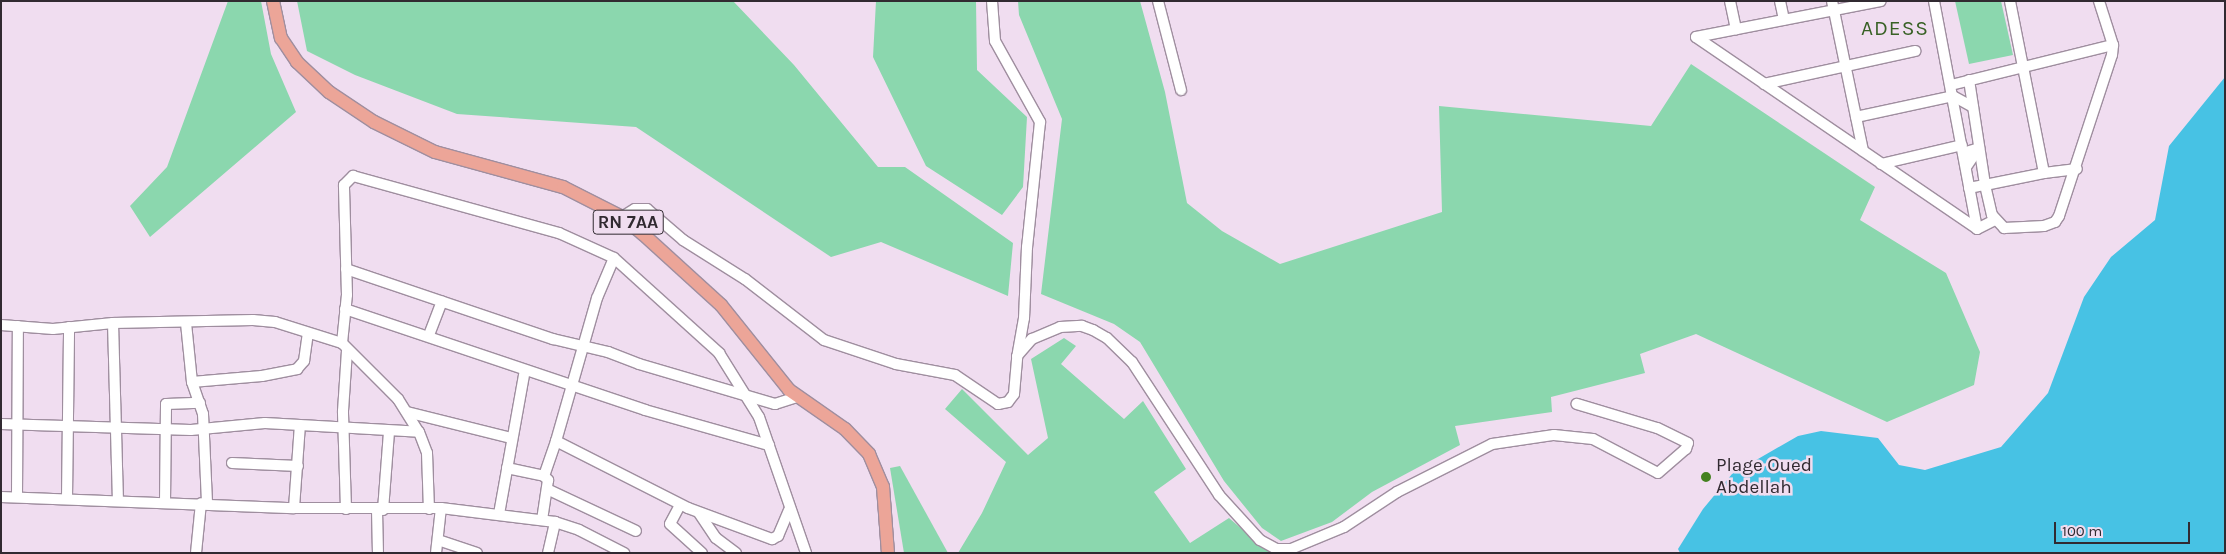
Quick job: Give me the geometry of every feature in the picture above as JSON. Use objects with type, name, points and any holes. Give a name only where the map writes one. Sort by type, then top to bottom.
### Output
[{"type":"main road","name":"RN 7AA","points":[[273,1],[281,38],[297,62],[329,92],[374,122],[435,152],[563,187],[622,217],[721,305],[744,330],[779,380],[797,397],[845,429],[870,454],[883,487],[888,553]]},
{"type":"street","points":[[622,217],[635,209],[647,209],[683,240],[745,279],[824,340],[896,364],[955,374],[998,404],[1008,402],[1014,394],[1017,356],[1024,318],[1027,247],[1040,122],[995,41],[992,1]]},
{"type":"street","points":[[1158,1],[1181,90]]},
{"type":"street","points":[[1730,1],[1736,29]]},
{"type":"street","points":[[1780,1],[1784,20]]},
{"type":"street","points":[[1881,1],[1833,6],[1784,20],[1696,37],[1976,229]]},
{"type":"street","points":[[1934,1],[1966,156],[1976,229]]},
{"type":"street","points":[[2010,1],[2044,173]]},
{"type":"street","points":[[1969,80],[1985,185],[1995,220],[2000,226],[2012,229],[2055,222],[2064,210],[2110,63],[2113,45],[2099,1]]},
{"type":"street","points":[[1833,6],[1863,151]]},
{"type":"street","points":[[1856,118],[1952,90],[1969,80],[2023,69],[2113,45]]},
{"type":"street","points":[[1764,84],[1915,51]]},
{"type":"street","points":[[1952,90],[1973,107]]},
{"type":"street","points":[[1881,164],[1966,156],[1979,148]]},
{"type":"street","points":[[1966,156],[1982,166]]},
{"type":"street","points":[[1969,188],[2044,173],[2077,169]]},
{"type":"street","points":[[346,509],[344,185],[358,175],[550,230],[614,258],[719,354],[746,394],[759,417],[769,445],[801,550]]},
{"type":"street","points":[[1976,229],[1995,220]]},
{"type":"street","points":[[544,476],[584,348],[597,298],[614,258]]},
{"type":"street","points":[[346,269],[584,348],[608,352],[639,364],[780,404],[797,397]]},
{"type":"street","points":[[429,335],[442,301]]},
{"type":"street","points":[[346,309],[429,335],[572,386],[769,445]]},
{"type":"street","points":[[1,325],[69,327],[253,320],[275,322],[344,347],[408,412],[419,432],[427,453],[429,509]]},
{"type":"street","points":[[186,323],[192,382],[200,403],[203,429],[204,503],[196,553]]},
{"type":"street","points":[[113,324],[114,426],[118,501]]},
{"type":"street","points":[[17,497],[18,326]]},
{"type":"street","points":[[1017,356],[1032,339],[1060,328],[1082,326],[1107,338],[1132,362],[1219,495],[1260,540],[1276,548],[1291,549],[1344,527],[1397,492],[1492,444],[1554,434],[1593,439],[1658,473],[1686,449],[1688,443],[1657,428],[1577,404]]},
{"type":"street","points":[[67,498],[66,425],[69,327]]},
{"type":"street","points":[[192,382],[262,376],[298,369],[304,361],[308,333]]},
{"type":"street","points":[[499,514],[511,438],[525,370]]},
{"type":"street","points":[[166,502],[164,429],[166,404],[200,403]]},
{"type":"street","points":[[408,412],[511,438]]},
{"type":"street","points":[[1,424],[164,429],[203,429],[240,424],[300,425],[389,432],[419,432]]},
{"type":"street","points":[[294,508],[300,425]]},
{"type":"street","points":[[378,553],[380,510],[389,432]]},
{"type":"street","points":[[556,441],[680,505],[772,538],[778,536],[789,510]]},
{"type":"street","points":[[232,464],[298,466]]},
{"type":"street","points":[[507,468],[544,476],[549,483],[542,520]]},
{"type":"street","points":[[549,490],[636,531]]},
{"type":"street","points":[[1,497],[204,503],[294,508],[380,510],[442,508],[555,522],[578,530],[624,553]]},
{"type":"street","points":[[680,505],[670,524],[702,553]]},
{"type":"street","points":[[436,553],[442,508]]},
{"type":"street","points":[[699,513],[716,538],[736,553]]},
{"type":"street","points":[[548,553],[555,522]]},
{"type":"street","points":[[438,540],[456,549],[477,553]]},
{"type":"green space","points":[[228,1],[261,1],[271,54],[296,112],[150,237],[130,206],[167,167]]},
{"type":"green space","points":[[297,1],[733,1],[794,65],[878,167],[905,167],[1013,243],[1008,296],[881,242],[831,257],[636,127],[457,114],[355,75],[307,51]]},
{"type":"green space","points":[[876,1],[976,1],[977,70],[1027,117],[1023,187],[1002,215],[926,166],[873,57]]},
{"type":"green space","points":[[1018,1],[1140,1],[1165,92],[1187,203],[1222,231],[1280,264],[1442,212],[1439,106],[1651,126],[1691,64],[1875,187],[1860,220],[1946,273],[1980,352],[1974,385],[1887,422],[1696,334],[1640,354],[1645,373],[1551,397],[1552,412],[1455,426],[1460,445],[1372,492],[1332,522],[1281,541],[1262,528],[1224,481],[1140,342],[1114,324],[1041,294],[1062,119],[1019,15]]},
{"type":"green space","points":[[1955,1],[2001,1],[2013,55],[1969,64]]},
{"type":"green space","points":[[1064,338],[1076,346],[1061,364],[1124,419],[1143,401],[1186,469],[1154,492],[1190,543],[1229,518],[1270,553],[958,553],[982,513],[1006,462],[945,409],[962,389],[1028,455],[1048,438],[1031,359]]},
{"type":"green space","points":[[900,466],[948,553],[904,553],[890,468]]},
{"type":"water","points":[[2225,77],[2225,553],[1680,553],[1678,549],[1703,509],[1732,474],[1798,436],[1821,431],[1878,438],[1899,465],[1925,470],[2001,447],[2048,393],[2084,297],[2111,257],[2155,220],[2169,146]]},
{"type":"place","name":"Plage Oued Abdellah","points":[[1706,477]]},
{"type":"district","name":"ADESS","points":[[1895,28]]}]
